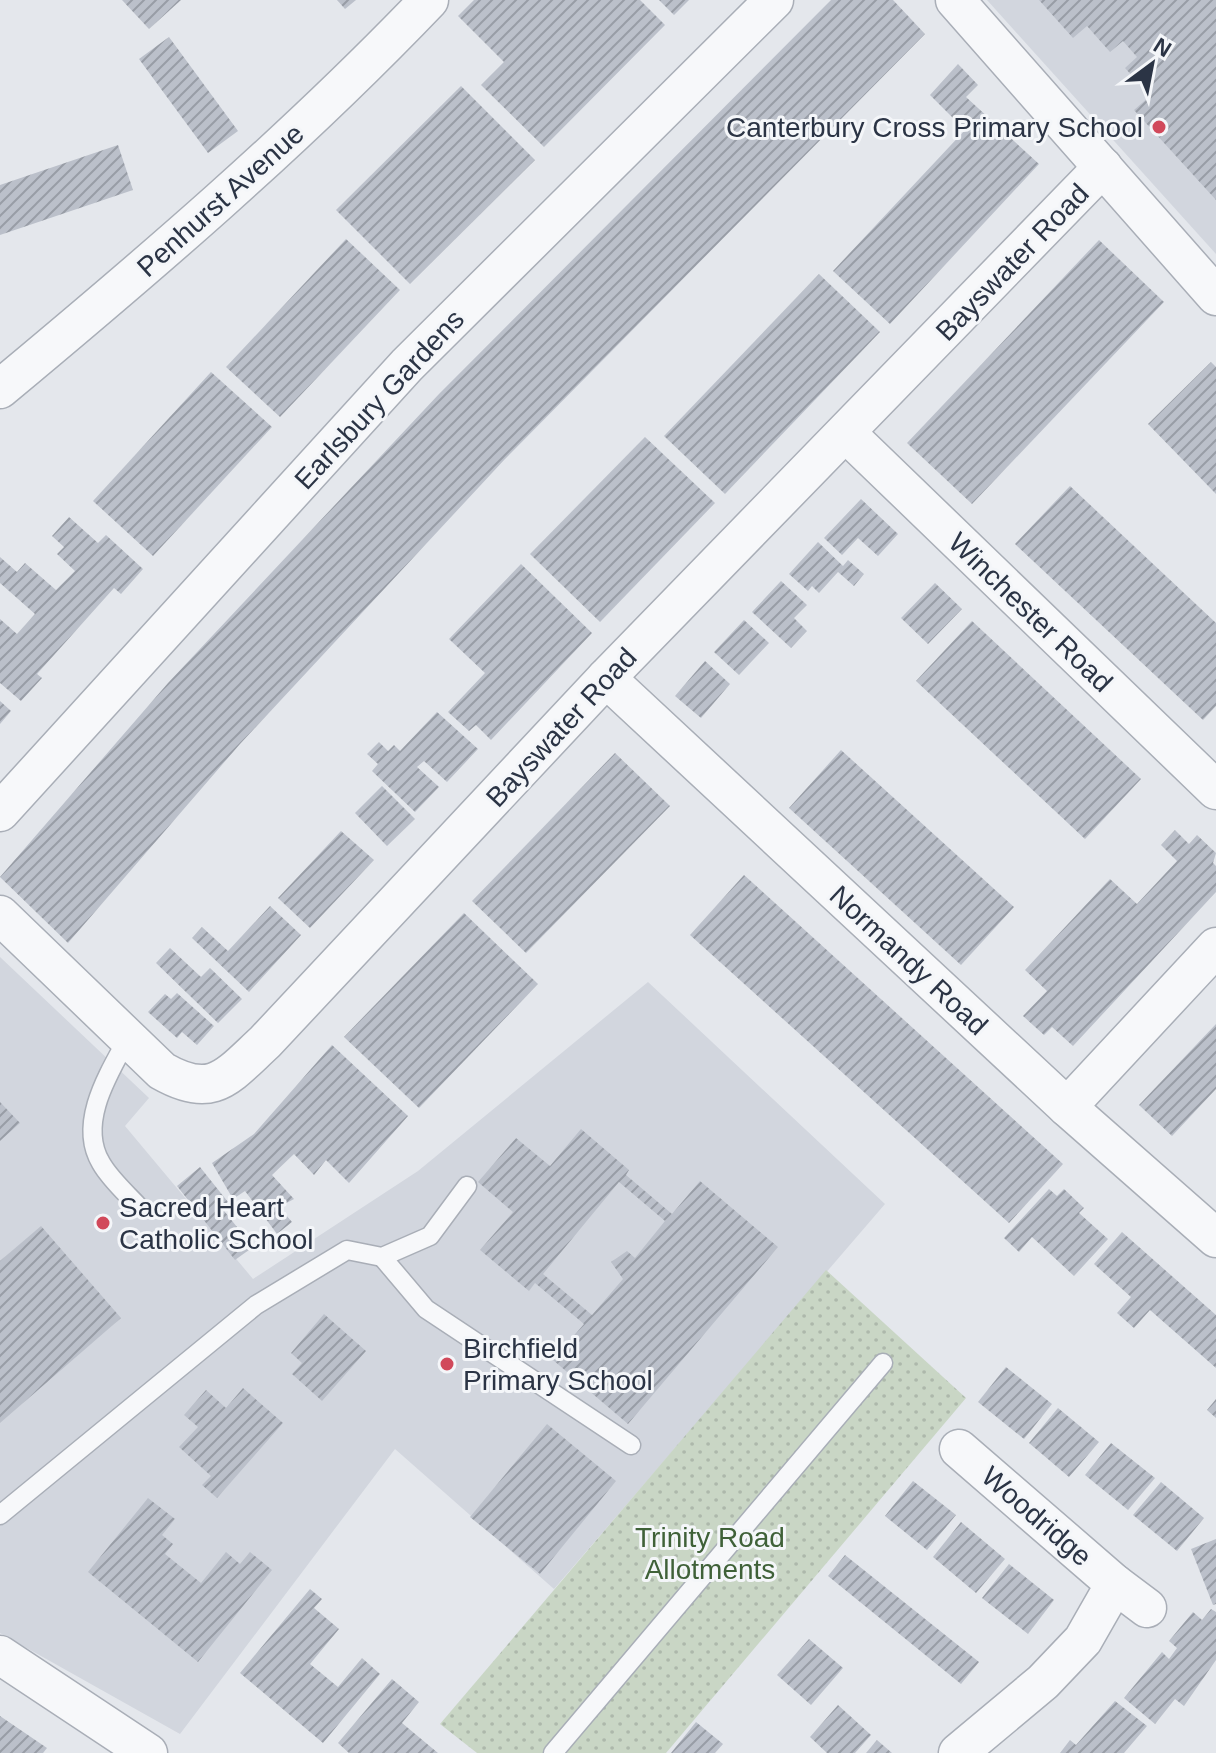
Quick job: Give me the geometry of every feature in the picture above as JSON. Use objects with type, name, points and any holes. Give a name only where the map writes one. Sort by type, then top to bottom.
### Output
[{"type":"street","name":"Penhurst Avenue","points":[[0,389],[193,227],[352,80],[429,0]]},
{"type":"street","name":"Earlsbury Gardens","points":[[0,812],[407,365],[774,0]]},
{"type":"street","points":[[955,0],[1216,296]]},
{"type":"street","name":"Bayswater Road","points":[[0,915],[162,1071],[187,1085],[220,1083],[276,1031],[606,678],[847,434],[1103,167]]},
{"type":"street","name":"Winchester Road","points":[[847,434],[1216,790]]},
{"type":"street","name":"Normandy Road","points":[[606,678],[1067,1107],[1216,1238]]},
{"type":"street","points":[[1067,1107],[1216,947]]},
{"type":"street","name":"Woodridge","points":[[959,1449],[1147,1608]]},
{"type":"street","name":"Woodridge","points":[[958,1753],[1043,1682],[1083,1640],[1115,1584]]},
{"type":"street","points":[[0,1655],[148,1753]]},
{"type":"lane","points":[[128,1038],[103,1085],[93,1117],[100,1163],[138,1206]]},
{"type":"lane","points":[[0,1515],[256,1305],[347,1250],[382,1257],[430,1236],[467,1186]]},
{"type":"lane","points":[[382,1257],[426,1309],[631,1445]]},
{"type":"lane","points":[[553,1753],[883,1363]]},
{"type":"shaded area","name":"Canterbury Cross Primary School","points":[[987,0],[1216,0],[1216,254]]},
{"type":"shaded area","name":"Birchfield Primary School","points":[[0,957],[149,1098],[125,1126],[253,1279],[418,1171],[648,982],[885,1204],[554,1589],[395,1449],[180,1734],[0,1633]]},
{"type":"green space","name":"Trinity Road Allotments","points":[[826,1270],[966,1398],[666,1753],[477,1753],[440,1724]]},
{"type":"building","points":[[122,0],[181,0],[149,29]]},
{"type":"building","points":[[337,0],[356,0],[345,9]]},
{"type":"building","points":[[474,0],[640,0],[665,25],[544,147],[481,85],[504,62],[458,16]]},
{"type":"building","points":[[659,0],[689,0],[674,15]]},
{"type":"building","points":[[831,0],[893,0],[925,34],[505,459],[240,744],[68,943],[0,877],[168,683],[439,394]]},
{"type":"building","points":[[1039,0],[1216,0],[1216,200],[1134,110],[1150,96],[1125,68],[1137,57],[1123,41],[1110,52],[1087,26],[1073,38]]},
{"type":"building","points":[[169,37],[238,131],[208,153],[139,59]]},
{"type":"building","points":[[958,64],[978,85],[966,97],[1039,164],[890,324],[833,271],[965,130],[930,95]]},
{"type":"building","points":[[461,86],[535,160],[410,284],[336,210]]},
{"type":"building","points":[[118,145],[133,190],[0,235],[0,185]]},
{"type":"building","points":[[346,239],[400,290],[280,417],[226,367]]},
{"type":"building","points":[[1099,240],[1164,302],[972,504],[907,443]]},
{"type":"building","points":[[819,274],[880,332],[725,494],[664,436]]},
{"type":"building","points":[[1211,362],[1216,367],[1216,494],[1148,424]]},
{"type":"building","points":[[211,372],[272,427],[153,556],[93,501]]},
{"type":"building","points":[[645,437],[715,503],[600,622],[530,554]]},
{"type":"building","points":[[1070,486],[1216,623],[1216,706],[1203,720],[1015,544]]},
{"type":"building","points":[[861,499],[898,534],[878,556],[858,538],[842,555],[824,538]]},
{"type":"building","points":[[69,517],[98,543],[106,535],[143,569],[121,594],[114,588],[37,674],[42,678],[21,701],[0,683],[0,619],[17,634],[35,614],[0,583],[0,557],[17,572],[25,563],[56,590],[75,571],[57,554],[64,547],[52,536]]},
{"type":"building","points":[[818,542],[843,566],[848,560],[864,574],[854,586],[838,572],[819,593],[812,586],[808,591],[789,574]]},
{"type":"building","points":[[521,564],[592,633],[491,740],[476,725],[469,731],[448,712],[485,673],[449,639]]},
{"type":"building","points":[[781,581],[807,605],[794,618],[807,631],[791,648],[752,612]]},
{"type":"building","points":[[935,583],[962,609],[928,644],[901,618]]},
{"type":"building","points":[[744,620],[769,643],[739,675],[714,652]]},
{"type":"building","points":[[972,621],[1141,779],[1085,839],[916,681]]},
{"type":"building","points":[[705,661],[730,684],[701,718],[675,696]]},
{"type":"building","points":[[0,701],[11,711],[0,724]]},
{"type":"building","points":[[437,712],[478,749],[447,782],[424,761],[417,767],[439,787],[415,812],[372,771],[378,764],[367,754],[379,742],[388,751],[394,745],[400,751]]},
{"type":"building","points":[[841,750],[1014,907],[961,965],[789,808]]},
{"type":"building","points":[[615,753],[670,806],[526,953],[472,901]]},
{"type":"building","points":[[382,786],[415,819],[387,846],[355,813]]},
{"type":"building","points":[[1175,830],[1189,844],[1197,835],[1216,853],[1213,863],[1216,866],[1216,892],[1073,1046],[1052,1027],[1044,1035],[1023,1016],[1047,991],[1025,970],[1110,879],[1137,904],[1177,861],[1161,845]]},
{"type":"building","points":[[341,831],[374,860],[310,928],[278,898]]},
{"type":"building","points":[[744,875],[1063,1164],[1009,1223],[690,935]]},
{"type":"building","points":[[270,906],[301,935],[249,992],[192,938],[202,927],[228,951]]},
{"type":"building","points":[[464,913],[538,984],[419,1108],[344,1037]]},
{"type":"building","points":[[170,948],[201,977],[210,968],[242,999],[218,1023],[156,963]]},
{"type":"building","points":[[177,993],[214,1026],[197,1045],[182,1032],[177,1038],[148,1012],[165,994],[171,999]]},
{"type":"building","points":[[1216,1024],[1216,1089],[1172,1136],[1139,1105]]},
{"type":"building","points":[[332,1045],[408,1116],[349,1183],[326,1160],[314,1175],[294,1154],[272,1175],[294,1199],[279,1207],[292,1222],[277,1234],[245,1191],[233,1199],[212,1163],[254,1134]]},
{"type":"building","points":[[0,1102],[20,1123],[0,1141]]},
{"type":"building","points":[[581,1129],[629,1170],[626,1175],[672,1214],[700,1181],[778,1247],[628,1424],[553,1360],[584,1324],[535,1283],[529,1291],[480,1250],[513,1212],[478,1182],[516,1138],[550,1166]],"holes":[[[619,1182],[665,1221],[635,1258],[627,1251],[611,1262],[623,1279],[592,1315],[543,1274]]]},
{"type":"building","points":[[200,1167],[228,1202],[221,1207],[253,1247],[235,1260],[177,1186]]},
{"type":"building","points":[[1049,1189],[1057,1196],[1064,1189],[1084,1208],[1079,1213],[1108,1239],[1074,1276],[1032,1237],[1019,1252],[1004,1238]]},
{"type":"building","points":[[41,1226],[121,1318],[0,1423],[0,1261]]},
{"type":"building","points":[[1122,1232],[1216,1315],[1216,1368],[1150,1310],[1134,1328],[1117,1313],[1131,1297],[1094,1264]]},
{"type":"building","points":[[324,1314],[366,1351],[322,1401],[292,1374],[302,1363],[291,1353]]},
{"type":"building","points":[[1006,1367],[1052,1404],[1024,1439],[978,1402]]},
{"type":"building","points":[[243,1388],[283,1423],[217,1498],[202,1485],[211,1476],[179,1447],[198,1427],[184,1415],[206,1390],[226,1408]]},
{"type":"building","points":[[1216,1399],[1216,1418],[1207,1410]]},
{"type":"building","points":[[1058,1408],[1099,1442],[1069,1477],[1029,1443]]},
{"type":"building","points":[[547,1424],[616,1481],[540,1574],[470,1517]]},
{"type":"building","points":[[1111,1443],[1155,1478],[1128,1510],[1085,1475]]},
{"type":"building","points":[[913,1481],[956,1515],[927,1550],[885,1516]]},
{"type":"building","points":[[1161,1482],[1204,1518],[1177,1551],[1133,1515]]},
{"type":"building","points":[[148,1498],[175,1519],[162,1535],[173,1544],[165,1554],[201,1583],[226,1552],[240,1564],[250,1552],[272,1570],[198,1662],[88,1572]]},
{"type":"building","points":[[961,1522],[1005,1559],[976,1593],[933,1557]]},
{"type":"building","points":[[1216,1539],[1216,1604],[1213,1605],[1191,1549]]},
{"type":"building","points":[[845,1555],[979,1662],[961,1684],[828,1576]]},
{"type":"building","points":[[1009,1564],[1054,1600],[1028,1634],[982,1598]]},
{"type":"building","points":[[310,1589],[322,1599],[314,1608],[339,1629],[310,1664],[338,1687],[362,1658],[380,1674],[323,1743],[240,1673]]},
{"type":"building","points":[[1211,1609],[1216,1612],[1216,1660],[1184,1706],[1175,1699],[1155,1724],[1124,1698],[1162,1652],[1169,1659],[1177,1648],[1169,1641],[1193,1612],[1202,1620]]},
{"type":"building","points":[[809,1639],[843,1668],[811,1705],[777,1675]]},
{"type":"building","points":[[392,1679],[419,1702],[402,1723],[438,1753],[349,1753],[338,1743]]},
{"type":"building","points":[[1115,1701],[1147,1726],[1124,1753],[1060,1753],[1070,1740],[1076,1745]]},
{"type":"building","points":[[838,1705],[871,1735],[855,1753],[827,1753],[810,1737]]},
{"type":"building","points":[[0,1716],[47,1748],[43,1753],[0,1753]]},
{"type":"building","points":[[696,1722],[723,1744],[715,1753],[671,1753]]},
{"type":"building","points":[[877,1740],[892,1753],[866,1753]]},
{"type":"place","name":"Canterbury Cross Primary School","points":[[1159,127]]},
{"type":"place","name":"Sacred Heart Catholic School","points":[[103,1223]]},
{"type":"place","name":"Birchfield Primary School","points":[[447,1364]]}]
